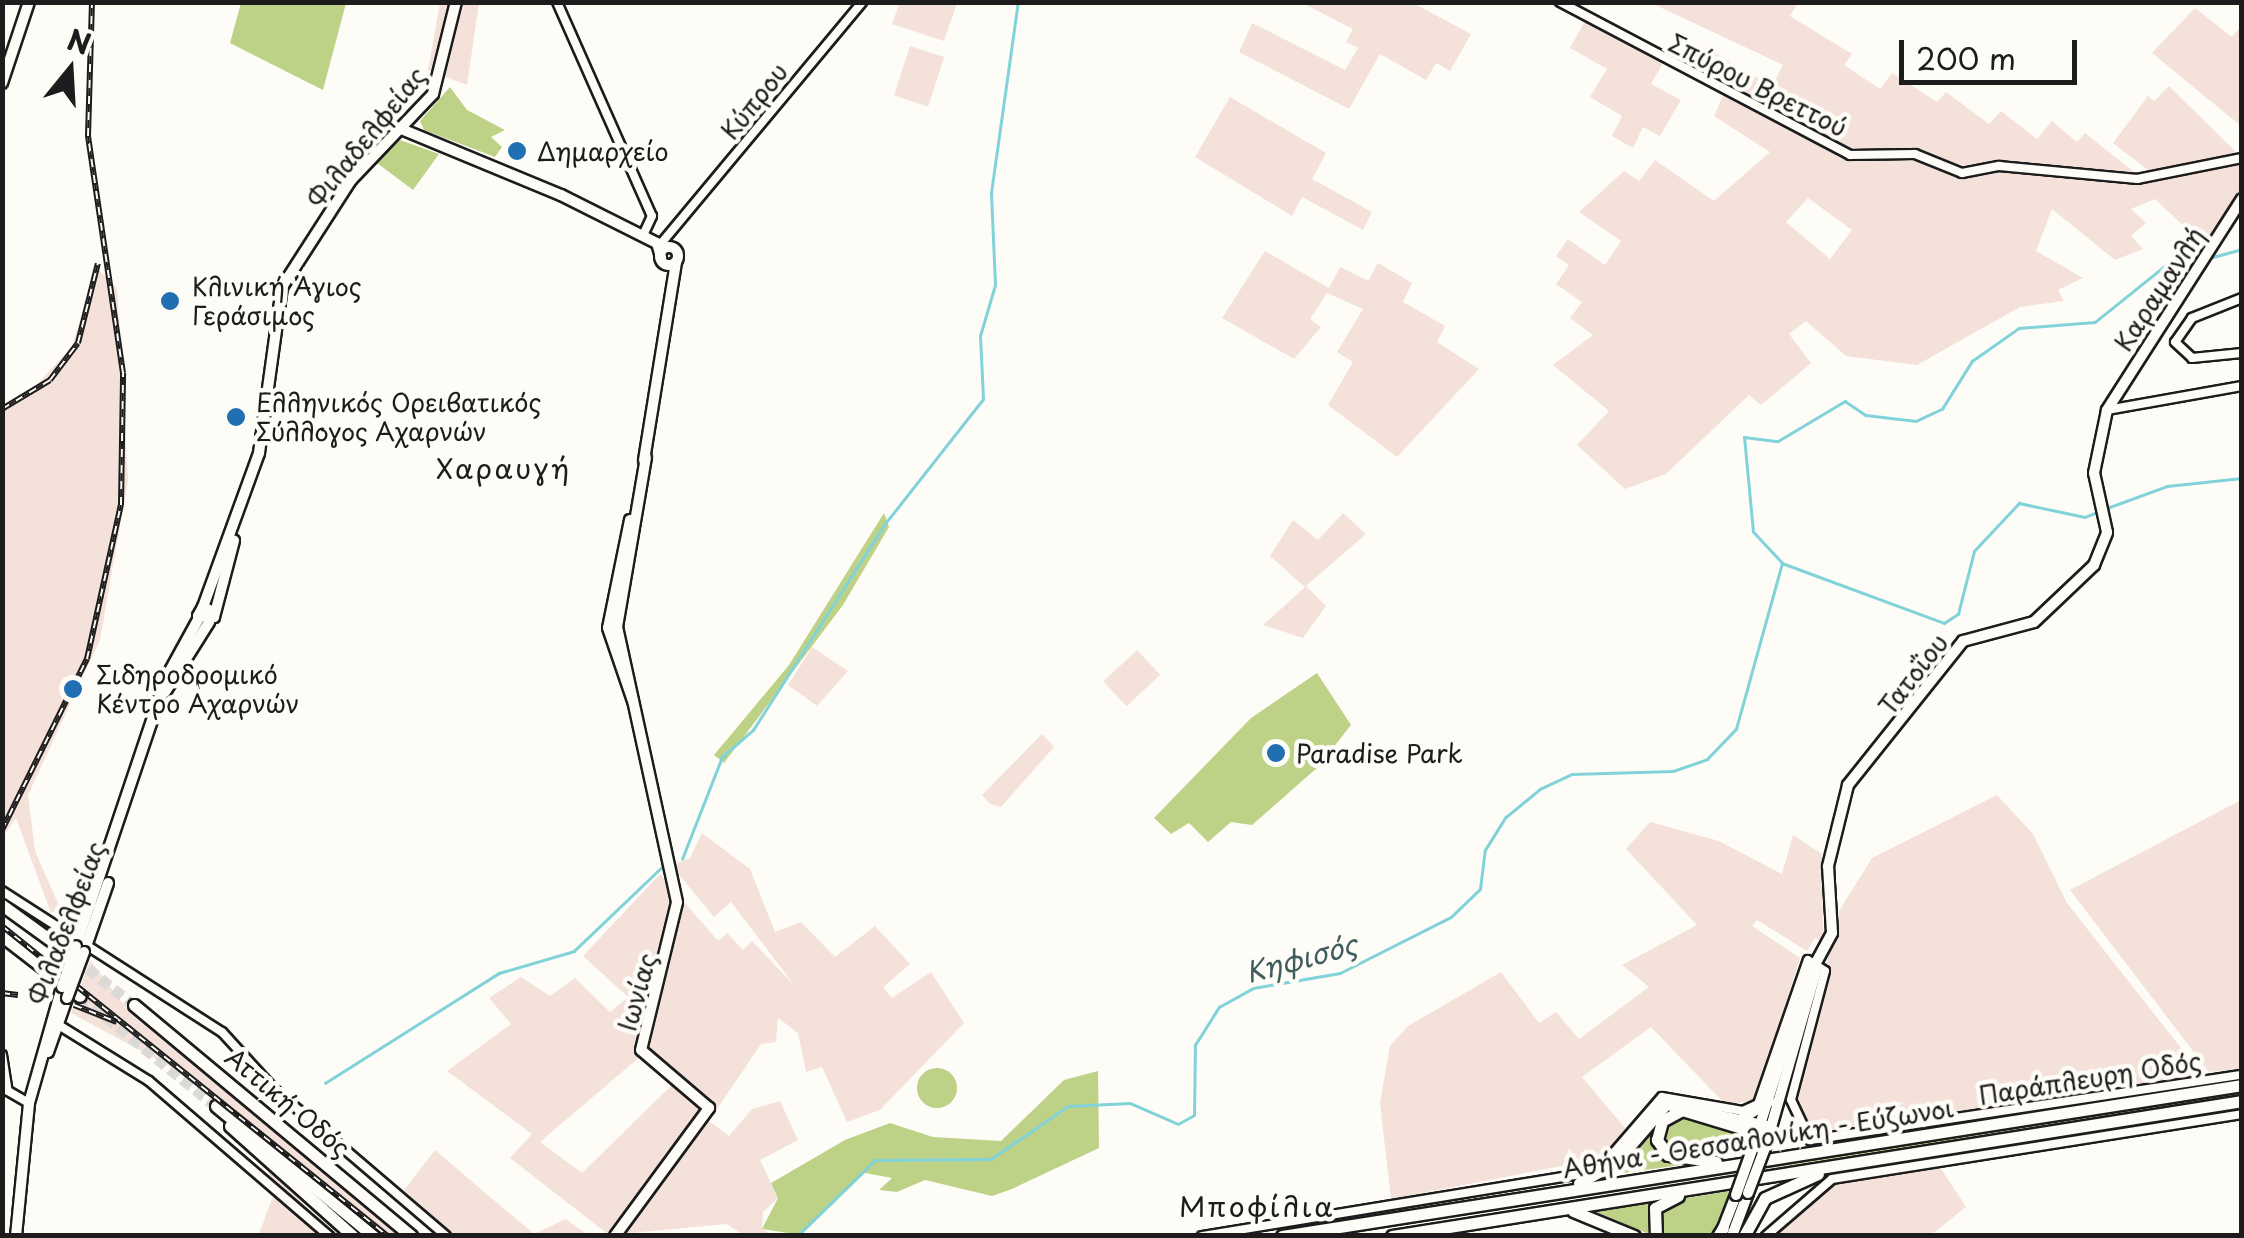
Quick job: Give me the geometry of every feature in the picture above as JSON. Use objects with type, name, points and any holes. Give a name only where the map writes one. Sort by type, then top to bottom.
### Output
[{"type":"highway","points":[[2,905],[80,946]]},
{"type":"highway","points":[[2,936],[69,996]]},
{"type":"highway","name":"Αττική Οδός","points":[[134,1005],[412,1236]]},
{"type":"highway","name":"Αθήνα - Θεσσαλονίκη - Εύζωνοι","points":[[1282,1236],[2242,1085]]},
{"type":"highway","points":[[1736,1121],[1768,1101]]},
{"type":"highway","name":"Αθήνα - Θεσσαλονίκη - Εύζωνοι","points":[[1392,1236],[2242,1101]]},
{"type":"highway","points":[[1536,1196],[1607,1170],[1666,1104],[1736,1121],[1762,1136]]},
{"type":"highway","name":"Αττική Οδός","points":[[352,1236],[216,1106],[374,1236]]},
{"type":"highway","points":[[1735,1163],[1675,1159],[1657,1136],[1664,1118],[1682,1110],[1736,1121],[1762,1136]]},
{"type":"highway","points":[[1745,1235],[1778,1190],[1855,1162]]},
{"type":"highway","points":[[1656,1236],[1658,1204],[1706,1185]]},
{"type":"highway","points":[[1544,1211],[1586,1213],[1634,1236]]},
{"type":"highway","points":[[387,1214],[420,1236]]},
{"type":"main road","points":[[2,83],[28,2]]},
{"type":"main road","name":"Φιλαδελφείας","points":[[162,697],[206,615],[260,444],[282,287],[351,180],[442,78],[456,2]]},
{"type":"main road","points":[[399,128],[643,235],[665,250],[678,284]]},
{"type":"main road","name":"Καραμανλή","points":[[2110,406],[2242,199]]},
{"type":"main road","name":"Ιωνίας","points":[[615,1236],[708,1114],[700,1095],[641,1050],[676,921],[674,866],[633,701],[617,617],[678,284],[676,262],[665,250]]},
{"type":"main road","points":[[2124,380],[2137,398]]},
{"type":"main road","name":"Τατοΐου","points":[[1724,1234],[1736,1194],[1762,1136],[1768,1101],[1832,932],[1828,866],[1852,779],[1963,641],[2034,622],[2061,603],[2102,553],[2105,520],[2098,496],[2110,406]]},
{"type":"main road","name":"Φιλαδελφείας","points":[[34,1085],[69,996],[80,946],[121,834],[162,697],[206,615]]},
{"type":"main road","points":[[191,647],[207,644]]},
{"type":"main road","name":"Τατοΐου","points":[[1724,1234],[1748,1192],[1817,965]]},
{"type":"main road","name":"Φιλαδελφείας","points":[[16,1236],[29,1103],[69,996]]},
{"type":"street","points":[[556,2],[652,216],[643,235]]},
{"type":"street","name":"Κύπρου","points":[[665,250],[677,224],[862,2]]},
{"type":"street","name":"Σπύρου Βρεττού","points":[[1560,2],[1850,154],[1915,154],[1962,173],[1999,166],[2137,180],[2242,158]]},
{"type":"street","points":[[2242,298],[2192,318],[2175,342],[2192,358],[2242,353]]},
{"type":"street","points":[[2110,406],[2137,398],[2242,386]]},
{"type":"street","points":[[2,891],[80,946],[222,1032],[274,1089],[446,1236]]},
{"type":"street","points":[[1202,1236],[1590,1172],[1667,1096],[1751,1108],[1763,1097],[1801,970],[1808,960],[1817,965]]},
{"type":"street","name":"Παράπλευρη Οδός","points":[[1817,965],[1825,971],[1791,1100],[1810,1140],[2242,1076]]},
{"type":"street","points":[[58,1024],[149,1082],[329,1236]]},
{"type":"street","points":[[2,1054],[8,1091],[29,1103]]},
{"type":"street","points":[[1766,1236],[1832,1178],[2242,1114]]},
{"type":"shaded area","points":[[900,2],[957,3],[944,41],[892,24]]},
{"type":"shaded area","points":[[440,3],[479,3],[467,85],[428,70]]},
{"type":"shaded area","points":[[1302,3],[1413,3],[1471,34],[1450,71],[1436,63],[1426,80],[1380,54],[1349,109],[1239,52],[1252,23],[1345,70],[1358,48],[1346,42],[1353,29]]},
{"type":"shaded area","points":[[1651,3],[1798,3],[1790,16],[1852,54],[1844,65],[1880,89],[1892,73],[1937,102],[1946,92],[1989,124],[2001,111],[2037,139],[2052,121],[2077,142],[2085,133],[2139,176],[2153,174],[2113,143],[2148,96],[2154,101],[2169,86],[2241,157],[2241,206],[2210,251],[2155,199],[2131,209],[2146,223],[2131,236],[2143,249],[2115,260],[2052,209],[2036,251],[2083,278],[2058,290],[2064,301],[2020,307],[1917,365],[1846,356],[1806,321],[1789,334],[1811,363],[1761,405],[1749,395],[1666,474],[1625,489],[1577,445],[1609,411],[1553,365],[1593,335],[1570,318],[1582,302],[1556,284],[1569,265],[1556,256],[1568,239],[1605,265],[1621,241],[1579,212],[1624,171],[1639,181],[1655,160],[1714,201],[1770,152],[1714,116],[1723,96],[1687,76],[1704,47],[1772,86],[1783,65]],"holes":[[[1808,198],[1852,230],[1830,259],[1786,222]]]},
{"type":"shaded area","points":[[2195,8],[2232,37],[2241,26],[2241,126],[2152,53]]},
{"type":"shaded area","points":[[1585,21],[1663,63],[1651,84],[1681,100],[1660,136],[1643,127],[1633,148],[1612,136],[1622,116],[1590,97],[1607,69],[1570,48]]},
{"type":"shaded area","points":[[910,46],[944,57],[928,107],[894,95]]},
{"type":"shaded area","points":[[1230,97],[1326,153],[1312,179],[1372,212],[1363,230],[1302,197],[1292,216],[1195,157]]},
{"type":"shaded area","points":[[1265,251],[1329,288],[1340,267],[1368,281],[1378,263],[1412,283],[1403,302],[1445,326],[1437,342],[1479,369],[1397,457],[1328,405],[1353,362],[1337,352],[1363,309],[1327,293],[1310,319],[1321,327],[1294,359],[1222,318]]},
{"type":"shaded area","points":[[96,267],[117,288],[128,480],[100,640],[28,795],[35,851],[60,908],[51,913],[16,818],[3,837],[3,405],[36,386],[72,346]]},
{"type":"shaded area","points":[[1343,513],[1366,534],[1306,586],[1326,606],[1303,638],[1263,625],[1305,587],[1270,556],[1293,520],[1318,540]]},
{"type":"shaded area","points":[[812,647],[848,671],[817,706],[788,685]]},
{"type":"shaded area","points":[[1137,650],[1160,675],[1127,706],[1103,681]]},
{"type":"shaded area","points":[[1042,734],[1054,747],[1001,807],[990,804],[982,795]]},
{"type":"shaded area","points":[[1997,795],[2033,834],[2067,903],[2203,1076],[1811,1133],[1795,1104],[1798,1078],[1839,911],[1872,858]]},
{"type":"shaded area","points":[[2241,800],[2241,1069],[2209,1072],[2070,890]]},
{"type":"shaded area","points":[[1650,822],[1719,841],[1782,874],[1793,835],[1822,854],[1823,942],[1815,938],[1807,951],[1757,920],[1752,926],[1800,958],[1755,1101],[1725,1104],[1651,1027],[1582,1077],[1625,1128],[1603,1158],[1391,1199],[1380,1103],[1390,1046],[1408,1026],[1501,972],[1539,1023],[1556,1012],[1579,1039],[1649,987],[1622,965],[1697,925],[1626,849]]},
{"type":"shaded area","points":[[702,833],[750,869],[775,932],[801,922],[835,957],[875,926],[910,964],[883,987],[892,998],[931,972],[964,1023],[880,1110],[847,1122],[822,1067],[806,1072],[798,1033],[778,1018],[776,1042],[761,1044],[709,1121],[729,1136],[752,1109],[780,1101],[798,1140],[760,1160],[778,1198],[763,1212],[762,1229],[773,1235],[743,1235],[727,1224],[609,1235],[510,1158],[532,1134],[447,1071],[511,1024],[489,998],[521,977],[550,996],[575,978],[610,1012],[628,997],[583,956],[660,874],[718,941],[727,933],[743,950],[752,941],[795,986],[731,902],[714,917],[671,865],[690,858]],"holes":[[[642,1055],[675,1082],[582,1173],[540,1142]]]},
{"type":"shaded area","points":[[90,960],[131,1014],[399,1235],[379,1235],[193,1079],[71,1013]]},
{"type":"shaded area","points":[[435,1150],[534,1234],[566,1219],[588,1235],[455,1235],[404,1190]]},
{"type":"shaded area","points":[[1938,1164],[1966,1207],[1931,1235],[1771,1236],[1835,1180]]},
{"type":"shaded area","points":[[264,1166],[334,1235],[258,1236],[277,1186]]},
{"type":"green space","points":[[241,3],[346,3],[323,90],[230,43]]},
{"type":"green space","points":[[450,87],[467,110],[505,130],[491,137],[502,147],[495,157],[424,130],[420,121]]},
{"type":"green space","points":[[400,140],[439,154],[413,190],[377,163]]},
{"type":"green space","points":[[884,513],[889,527],[843,605],[724,763],[714,755],[789,665]]},
{"type":"green space","name":"Paradise Park","points":[[1317,673],[1351,725],[1318,767],[1252,825],[1231,822],[1208,842],[1189,823],[1171,834],[1154,818],[1251,718]]},
{"type":"green space","points":[[937,1068],[951,1074],[957,1088],[951,1102],[937,1108],[923,1102],[917,1088],[923,1074]]},
{"type":"green space","points":[[1098,1071],[1099,1148],[1012,1189],[992,1196],[925,1180],[897,1192],[879,1190],[892,1178],[865,1173],[801,1235],[762,1229],[778,1198],[771,1183],[845,1140],[890,1123],[933,1137],[1001,1141],[1064,1080]]},
{"type":"green space","points":[[2241,1095],[1335,1236],[1736,1171]]},
{"type":"green space","points":[[1671,1109],[1655,1128],[1672,1161],[1689,1164],[1607,1175],[1656,1113]]},
{"type":"green space","points":[[1678,1114],[1741,1132],[1744,1153],[1672,1152],[1663,1128]]},
{"type":"green space","points":[[1730,1191],[1712,1235],[1661,1235],[1655,1215],[1669,1201]]},
{"type":"green space","points":[[1657,1199],[1651,1235],[1592,1210],[1593,1209]]},
{"type":"waterway","points":[[682,859],[722,757],[753,730],[884,525],[983,399],[980,336],[995,285],[991,193],[1018,2]]},
{"type":"waterway","points":[[2209,258],[2242,249]]},
{"type":"waterway","points":[[1782,563],[1753,532],[1744,437],[1778,441],[1845,401],[1866,415],[1916,421],[1942,409],[1972,361],[2019,328],[2095,322],[2166,265],[2201,258]]},
{"type":"waterway","name":"Κηφισός","points":[[2107,508],[2167,486],[2242,478]]},
{"type":"waterway","name":"Κηφισός","points":[[797,1236],[875,1160],[991,1159],[1068,1106],[1130,1103],[1178,1124],[1194,1115],[1195,1045],[1219,1007],[1253,988],[1340,973],[1451,917],[1480,889],[1485,850],[1506,817],[1540,789],[1572,774],[1673,771],[1707,759],[1736,729],[1782,563],[1944,623],[1958,614],[1974,551],[2019,503],[2085,517],[2100,511]]},
{"type":"waterway","points":[[325,1083],[499,973],[574,951],[665,864]]},
{"type":"tunnel","points":[[75,958],[134,1005]]},
{"type":"tunnel","points":[[80,996],[216,1106]]},
{"type":"railway","points":[[2,830],[87,659],[121,505],[123,373],[88,136],[92,2]]},
{"type":"railway","points":[[2,409],[50,380],[78,343],[98,263]]},
{"type":"railway","points":[[2,926],[387,1236]]},
{"type":"railway","points":[[2,993],[18,995]]},
{"type":"railway","points":[[74,1005],[117,1022]]},
{"type":"place","name":"Δημαρχείο","points":[[517,151]]},
{"type":"place","name":"Κλινική Άγιος Γεράσιμος","points":[[170,301]]},
{"type":"place","name":"Ελληνικός Ορειβατικός Σύλλογος Αχαρνών","points":[[236,417]]},
{"type":"place","name":"Σιδηροδρομικό Κέντρο Αχαρνών","points":[[73,689]]},
{"type":"place","name":"Paradise Park","points":[[1276,753]]},
{"type":"district","name":"Χαραυγή","points":[[504,468]]},
{"type":"district","name":"Μποφίλια","points":[[1257,1206]]}]
